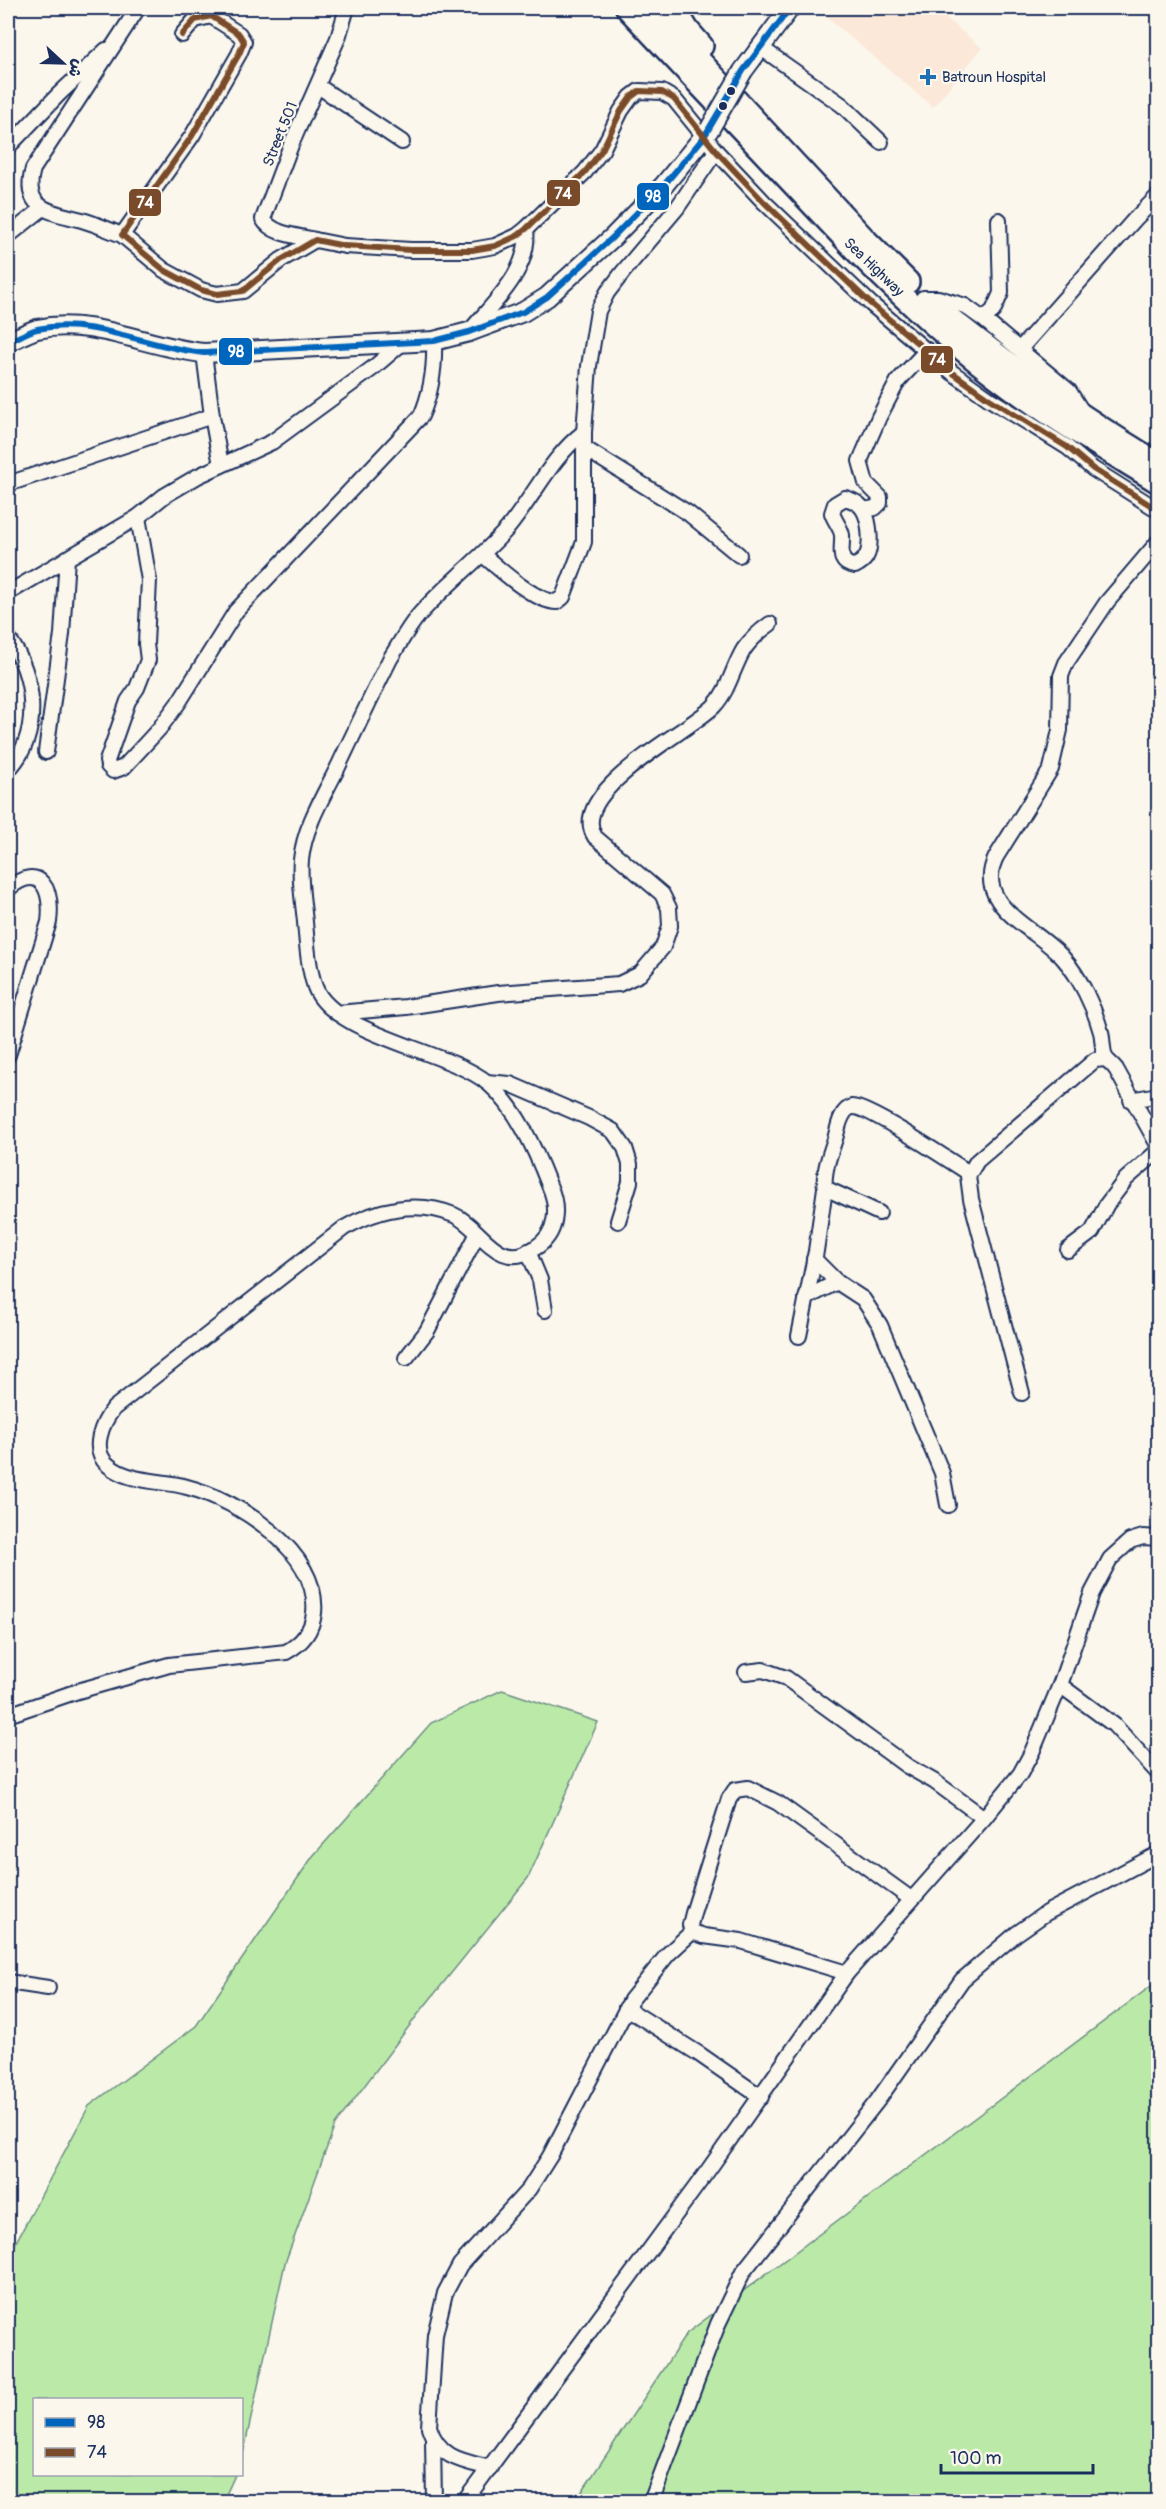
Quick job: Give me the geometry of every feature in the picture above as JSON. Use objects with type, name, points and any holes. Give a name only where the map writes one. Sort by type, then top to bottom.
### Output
[{"type":"highway","name":"Sea Highway","points":[[627,8],[876,271],[896,289],[995,376],[1158,482]]},
{"type":"highway","name":"Sea Highway","points":[[651,8],[864,238],[923,298],[1023,376],[1158,463]]},
{"type":"highway","points":[[675,8],[688,30],[721,67],[769,135]]},
{"type":"main road","points":[[8,342],[35,330],[63,326],[98,329],[163,347],[204,353],[401,344],[434,341],[469,332],[523,312],[547,297],[627,223],[710,139],[743,71],[790,8]]},
{"type":"street","points":[[138,8],[33,169],[30,180],[31,193],[34,202],[42,208],[99,225],[122,236],[164,270],[201,290],[217,294],[243,291],[281,260],[315,240],[345,246],[411,250],[472,250],[504,243],[526,229],[585,172],[602,150],[621,111],[631,97],[639,91],[662,92],[674,99],[781,219],[866,300],[988,398],[1066,447],[1093,469],[1158,510]]},
{"type":"street","name":"Street 501","points":[[315,240],[276,230],[269,227],[263,219],[291,145],[338,38],[347,8]]},
{"type":"street","points":[[122,236],[192,136],[244,42],[239,34],[211,16],[195,20],[182,35]]},
{"type":"street","points":[[8,147],[59,94],[120,37]]},
{"type":"street","points":[[760,47],[842,105],[882,142]]},
{"type":"street","points":[[318,86],[402,142]]},
{"type":"street","points":[[483,555],[512,579],[544,599],[557,602],[563,597],[584,542],[584,432],[589,366],[602,302],[649,239],[678,208],[710,139]]},
{"type":"street","points":[[1020,349],[1158,196]]},
{"type":"street","points":[[8,236],[42,208]]},
{"type":"street","points":[[984,319],[993,311],[1000,292],[999,220]]},
{"type":"street","points":[[469,332],[506,288],[524,260],[528,245],[526,229]]},
{"type":"street","points":[[866,300],[873,286],[876,271]]},
{"type":"street","points":[[866,300],[896,289]]},
{"type":"street","points":[[923,298],[944,300],[965,306],[984,319],[1069,391],[1085,418]]},
{"type":"street","points":[[138,517],[149,580],[146,644],[148,660],[137,688],[128,701],[107,761],[113,771],[124,767],[159,729],[179,702],[236,611],[421,416],[428,402],[435,366],[434,341]]},
{"type":"street","points":[[8,593],[138,517],[164,496],[289,431],[401,344]]},
{"type":"street","points":[[864,510],[874,508],[880,503],[880,497],[866,483],[860,461],[898,381],[927,350]]},
{"type":"street","points":[[204,353],[221,465]]},
{"type":"street","points":[[9,481],[212,416]]},
{"type":"street","points":[[8,1716],[78,1691],[161,1667],[197,1660],[286,1652],[298,1646],[313,1620],[313,1591],[296,1557],[268,1530],[222,1499],[184,1486],[124,1474],[106,1464],[99,1447],[100,1430],[114,1408],[344,1228],[360,1219],[387,1209],[431,1210],[457,1216],[477,1235],[501,1252],[511,1254],[528,1251],[545,1241],[554,1224],[554,1196],[528,1138],[501,1096],[486,1082],[462,1067],[361,1026],[337,1013],[321,998],[309,962],[301,858],[315,812],[394,651],[417,617],[483,555],[530,500],[566,447],[584,432]]},
{"type":"street","points":[[1066,447],[1095,443]]},
{"type":"street","points":[[584,448],[688,513],[739,555]]},
{"type":"street","points":[[845,498],[864,510],[868,528],[868,554],[864,561],[851,566],[841,555],[842,534],[832,513],[835,504],[845,498]]},
{"type":"street","points":[[1158,542],[1107,602],[1066,663],[1061,676],[1060,730],[1051,769],[996,857],[991,869],[991,888],[995,898],[1007,912],[1054,948],[1071,966],[1100,1030],[1106,1059],[1116,1069],[1131,1100],[1158,1145]]},
{"type":"street","points":[[46,752],[62,634],[67,558]]},
{"type":"street","points":[[337,1013],[498,993],[619,984],[634,978],[648,967],[663,947],[667,936],[670,919],[667,901],[655,887],[595,837],[590,827],[592,816],[602,795],[628,768],[681,732],[714,705],[727,685],[745,647],[770,624]]},
{"type":"street","points":[[8,638],[24,667],[31,703],[31,725],[20,754],[8,770]]},
{"type":"street","points":[[8,889],[24,878],[37,879],[46,888],[50,908],[49,922],[8,1055]]},
{"type":"street","points":[[1022,1393],[971,1200],[969,1173],[977,1161],[1095,1060],[1106,1059]]},
{"type":"street","points":[[486,1082],[510,1084],[612,1131],[625,1148],[630,1164],[630,1182],[618,1221]]},
{"type":"street","points":[[1131,1100],[1158,1095]]},
{"type":"street","points":[[799,1335],[814,1259],[826,1171],[843,1114],[852,1107],[859,1108],[878,1117],[969,1173]]},
{"type":"street","points":[[1068,1250],[1092,1232],[1107,1204],[1126,1179],[1158,1151]]},
{"type":"street","points":[[825,1188],[879,1214]]},
{"type":"street","points":[[406,1358],[427,1331],[477,1235]]},
{"type":"street","points":[[528,1251],[540,1280],[545,1310]]},
{"type":"street","points":[[814,1259],[837,1282],[863,1299],[880,1325],[942,1473],[948,1505]]},
{"type":"street","points":[[806,1298],[837,1282]]},
{"type":"street","points":[[464,2502],[761,2097],[847,1973],[1020,1774],[1032,1752],[1060,1685],[1092,1593],[1110,1559],[1130,1541],[1143,1537],[1158,1538]]},
{"type":"street","points":[[746,1672],[763,1670],[786,1678],[907,1766],[935,1782],[984,1818]]},
{"type":"street","points":[[1060,1685],[1114,1725],[1158,1773]]},
{"type":"street","points":[[692,1932],[691,1920],[729,1799],[735,1790],[740,1788],[752,1789],[778,1803],[910,1899]]},
{"type":"street","points":[[651,2502],[714,2334],[743,2272],[878,2100],[955,1989],[977,1966],[1046,1913],[1158,1854]]},
{"type":"street","points":[[692,1932],[741,1941],[847,1973]]},
{"type":"street","points":[[434,2502],[433,2440],[429,2427],[435,2336],[445,2294],[460,2265],[530,2189],[550,2156],[626,2008],[668,1954],[692,1932]]},
{"type":"street","points":[[8,1982],[48,1989]]},
{"type":"street","points":[[626,2008],[690,2048],[761,2097]]},
{"type":"street","points":[[433,2440],[444,2452],[457,2460],[490,2468]]},
{"type":"shaded area","name":"Batroun Hospital","points":[[816,8],[934,8],[982,48],[933,107]]},
{"type":"green space","points":[[502,1690],[598,1722],[528,1878],[419,2013],[335,2125],[285,2263],[243,2454],[243,2398],[33,2398],[33,2476],[235,2476],[223,2501],[8,2501],[8,2257],[89,2106],[196,2026],[313,1856],[431,1723]]},
{"type":"green space","points":[[1158,1981],[1158,2501],[575,2502],[687,2333]]},
{"type":"transit line","name":"98","points":[[8,342],[37,329],[58,326],[100,330],[204,353],[434,341],[469,332],[523,312],[547,297],[612,238],[664,185],[704,137],[743,71],[790,8]]},
{"type":"transit line","name":"74","points":[[182,35],[195,20],[211,16],[239,34],[244,42],[192,136],[122,235],[164,270],[201,290],[217,294],[243,291],[281,260],[315,240],[345,246],[411,250],[472,250],[495,246],[517,236],[526,229],[585,172],[602,150],[621,111],[631,97],[639,91],[662,92],[674,99],[716,151],[764,202],[871,304],[953,373],[988,398],[1067,447],[1093,469],[1158,510]]},
{"type":"place","name":"Batroun Hospital","points":[[928,77]]}]
